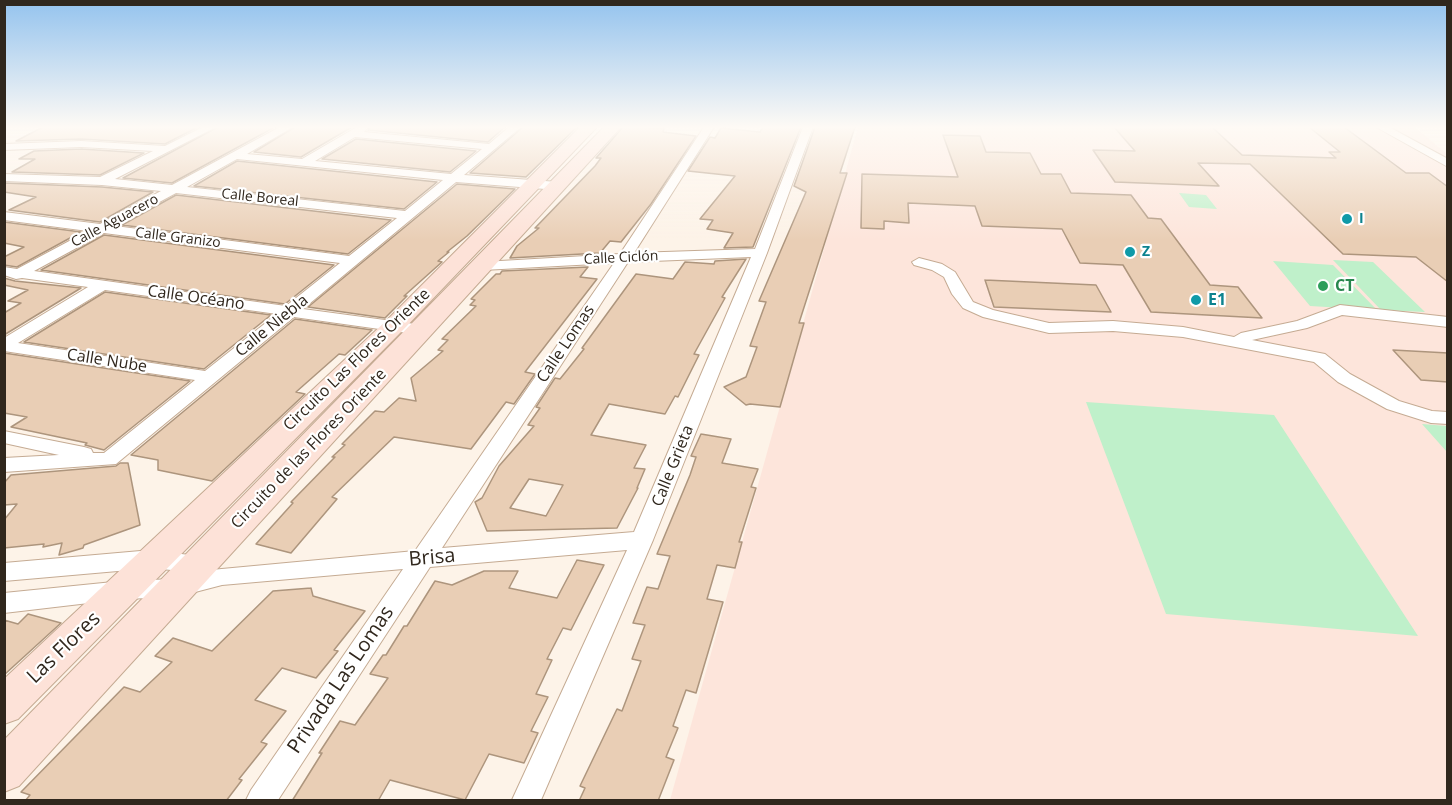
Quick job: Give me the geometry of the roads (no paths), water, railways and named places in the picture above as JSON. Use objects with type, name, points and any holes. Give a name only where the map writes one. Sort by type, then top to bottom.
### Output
[{"type":"main road","name":"Circuito Las Flores Oriente","points":[[123,590],[152,559],[394,326],[551,165]]},
{"type":"main road","name":"Circuito de las Flores Oriente","points":[[4,771],[578,165]]},
{"type":"main road","name":"Las Flores","points":[[4,706],[123,590]]},
{"type":"street","points":[[102,181],[135,165]]},
{"type":"street","name":"Calle Aguacero","points":[[4,282],[12,272],[99,229],[219,165]]},
{"type":"street","points":[[329,165],[558,186]]},
{"type":"street","name":"Calle Niebla","points":[[109,459],[470,165]]},
{"type":"street","name":"Calle Lomas","points":[[421,559],[685,165]]},
{"type":"street","name":"Calle Grieta","points":[[527,801],[642,540],[760,253],[794,165]]},
{"type":"street","name":"Calle Boreal","points":[[4,177],[102,181],[408,215]]},
{"type":"street","name":"Calle Granizo","points":[[4,216],[351,260]]},
{"type":"street","name":"Calle Ciclón","points":[[483,266],[760,253]]},
{"type":"street","points":[[919,261],[937,267],[950,275],[959,294],[968,304],[988,314],[1049,328],[1113,326],[1183,332],[1319,358],[1344,378],[1393,405],[1431,417],[1448,418]]},
{"type":"street","name":"Calle Océano","points":[[12,272],[422,330]]},
{"type":"street","points":[[4,345],[101,286]]},
{"type":"street","points":[[1231,340],[1300,325],[1340,310],[1448,322]]},
{"type":"street","name":"Calle Nube","points":[[4,345],[209,377]]},
{"type":"street","points":[[4,437],[109,459]]},
{"type":"street","points":[[4,465],[109,459]]},
{"type":"street","name":"Brisa","points":[[189,575],[222,576],[642,540]]},
{"type":"street","points":[[4,572],[152,559],[189,575]]},
{"type":"street","name":"Privada Las Lomas","points":[[261,801],[421,559]]},
{"type":"street","points":[[4,603],[123,590],[189,575],[222,576]]},
{"type":"place","name":"I","points":[[1347,219]]},
{"type":"place","name":"Z","points":[[1130,252]]},
{"type":"place","name":"CT","points":[[1323,286]]},
{"type":"place","name":"E1","points":[[1196,300]]}]
